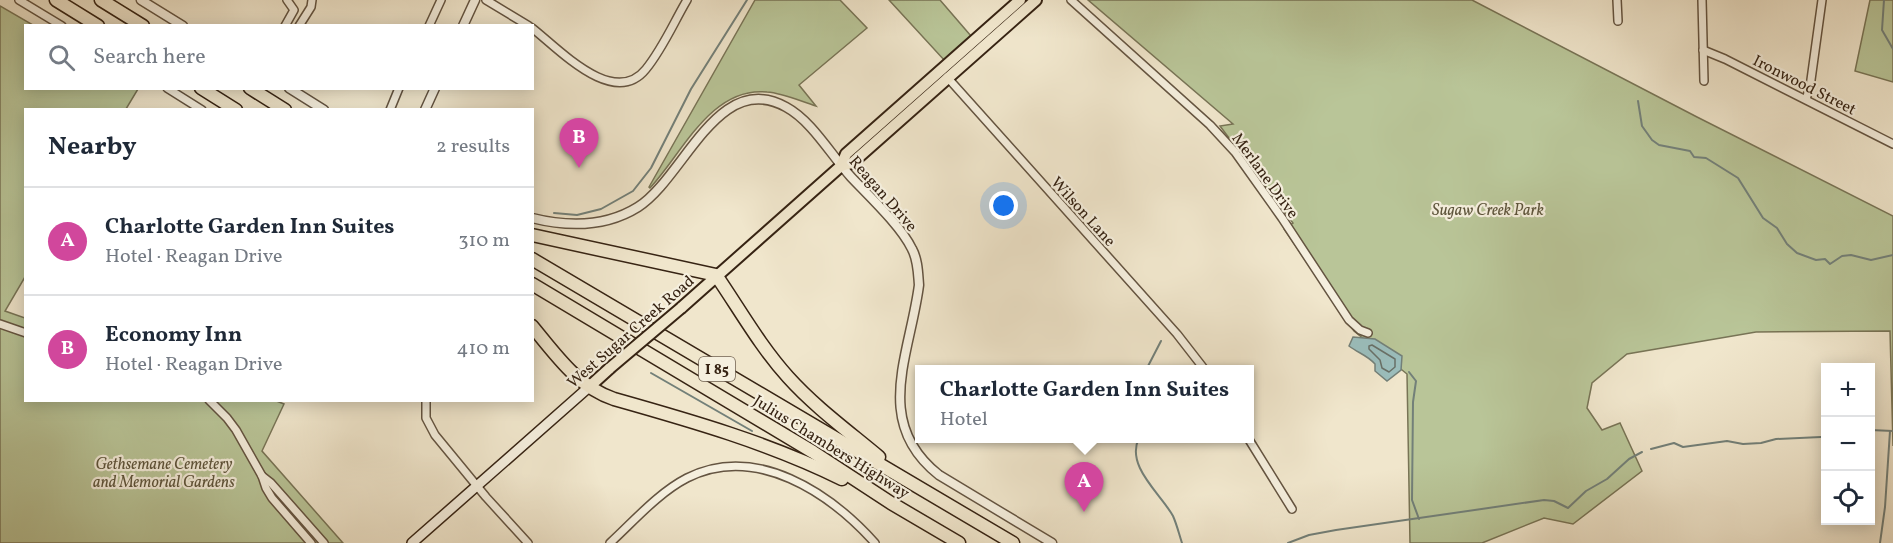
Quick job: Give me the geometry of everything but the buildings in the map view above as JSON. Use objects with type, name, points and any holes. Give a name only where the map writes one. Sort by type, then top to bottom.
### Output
[{"type":"highway","points":[[56,0],[95,24]]},
{"type":"highway","points":[[100,0],[140,24]]},
{"type":"highway","points":[[204,90],[233,108]]},
{"type":"highway","points":[[253,90],[282,108]]},
{"type":"highway","points":[[534,235],[716,276],[758,340],[787,376],[827,414],[903,477]]},
{"type":"highway","name":"Julius Chambers Highway","points":[[534,260],[1013,543]]},
{"type":"highway","name":"Julius Chambers Highway","points":[[534,285],[813,452],[891,503],[959,543]]},
{"type":"highway","points":[[534,328],[576,377],[589,387],[614,399],[693,422],[794,456],[891,503]]},
{"type":"main road","name":"West Sugar Creek Road","points":[[412,543],[841,166],[852,164],[1020,0]]},
{"type":"main road","name":"West Sugar Creek Road","points":[[945,74],[1036,0]]},
{"type":"street","points":[[19,0],[59,24]]},
{"type":"street","points":[[141,0],[180,24]]},
{"type":"street","points":[[286,24],[294,10],[287,0]]},
{"type":"street","points":[[300,24],[311,7],[312,0]]},
{"type":"street","points":[[430,24],[441,0]]},
{"type":"street","points":[[465,24],[475,0]]},
{"type":"street","points":[[486,0],[526,24]]},
{"type":"street","name":"Merlane Drive","points":[[1071,0],[1224,140],[1251,173],[1349,320],[1360,330],[1368,333]]},
{"type":"street","points":[[1617,0],[1618,21]]},
{"type":"street","points":[[1702,0],[1704,81]]},
{"type":"street","points":[[1806,99],[1810,87],[1822,0]]},
{"type":"street","points":[[534,29],[589,73],[602,80],[621,82],[634,78],[646,68],[683,1]]},
{"type":"street","name":"Ironwood Street","points":[[1703,50],[1725,58],[1893,144]]},
{"type":"street","name":"Wilson Lane","points":[[945,74],[1177,334],[1202,365]]},
{"type":"street","points":[[169,90],[199,108]]},
{"type":"street","points":[[292,90],[321,108]]},
{"type":"street","points":[[391,108],[398,90]]},
{"type":"street","points":[[426,108],[434,90]]},
{"type":"street","name":"Reagan Drive","points":[[534,218],[589,224],[627,213],[651,198],[720,114],[743,101],[769,100],[787,107],[803,120],[894,224],[912,248],[918,267],[919,285],[899,395],[900,415],[908,440],[919,457],[939,475],[1052,543]]},
{"type":"street","points":[[0,324],[24,332]]},
{"type":"street","points":[[211,402],[236,430],[272,498],[311,543]]},
{"type":"street","points":[[426,402],[425,413],[429,427],[528,543]]},
{"type":"street","points":[[1251,443],[1292,509]]},
{"type":"street","points":[[610,543],[677,484],[701,472],[741,466],[761,468],[818,493],[851,518],[876,543]]},
{"type":"street","points":[[262,476],[271,483],[324,543]]},
{"type":"green space","points":[[755,0],[840,0],[867,28],[799,85],[816,106],[767,92],[747,93],[730,100],[700,125],[650,188],[649,187]]},
{"type":"green space","points":[[889,0],[940,0],[971,36],[945,61]]},
{"type":"green space","name":"Sugaw Creek Park","points":[[1088,0],[1472,0],[1893,216],[1893,446],[1890,331],[1756,332],[1627,354],[1592,383],[1587,408],[1602,430],[1620,423],[1642,471],[1573,524],[1544,518],[1482,543],[1410,543],[1407,374],[1354,331],[1284,229],[1293,223],[1220,126],[1233,124]]},
{"type":"green space","points":[[1870,0],[1893,0],[1893,82],[1855,71]]},
{"type":"green space","name":"Gethsemane Cemetery and Memorial Gardens","points":[[0,6],[31,24],[24,24],[24,90],[137,90],[127,108],[24,108],[24,279],[5,311],[24,318],[24,402],[279,402],[284,404],[262,451],[343,543],[0,543]]},
{"type":"water","points":[[1353,337],[1375,339],[1402,356],[1401,370],[1387,381],[1375,371],[1375,364],[1372,361],[1349,346]]},
{"type":"waterway","points":[[554,213],[577,215],[601,209],[633,191],[651,168],[691,89],[747,0]]},
{"type":"waterway","points":[[1884,0],[1882,30],[1893,49]]},
{"type":"waterway","points":[[1638,101],[1642,126],[1652,140],[1659,145],[1690,151],[1694,157],[1706,158],[1738,178],[1763,218],[1777,228],[1787,244],[1797,253],[1816,260],[1825,259],[1830,264],[1842,256],[1851,255],[1871,260],[1893,255]]},
{"type":"waterway","points":[[1149,365],[1161,341]]},
{"type":"waterway","points":[[1409,372],[1416,381],[1413,402],[1412,500],[1419,519]]},
{"type":"waterway","points":[[651,373],[752,431]]},
{"type":"waterway","points":[[1875,430],[1893,431]]},
{"type":"waterway","points":[[1880,543],[1890,431]]},
{"type":"waterway","points":[[1651,449],[1674,443],[1683,447],[1727,441],[1743,444],[1776,439],[1821,437]]},
{"type":"waterway","points":[[1138,443],[1137,459],[1140,469],[1168,507],[1182,543]]},
{"type":"waterway","points":[[1288,543],[1309,535],[1336,530],[1544,500],[1554,501],[1568,508],[1586,491],[1607,479],[1629,459],[1642,452]]},
{"type":"place","name":"Economy Inn","points":[[579,168]]},
{"type":"place","name":"Charlotte Garden Inn Suites","points":[[1084,512]]}]
